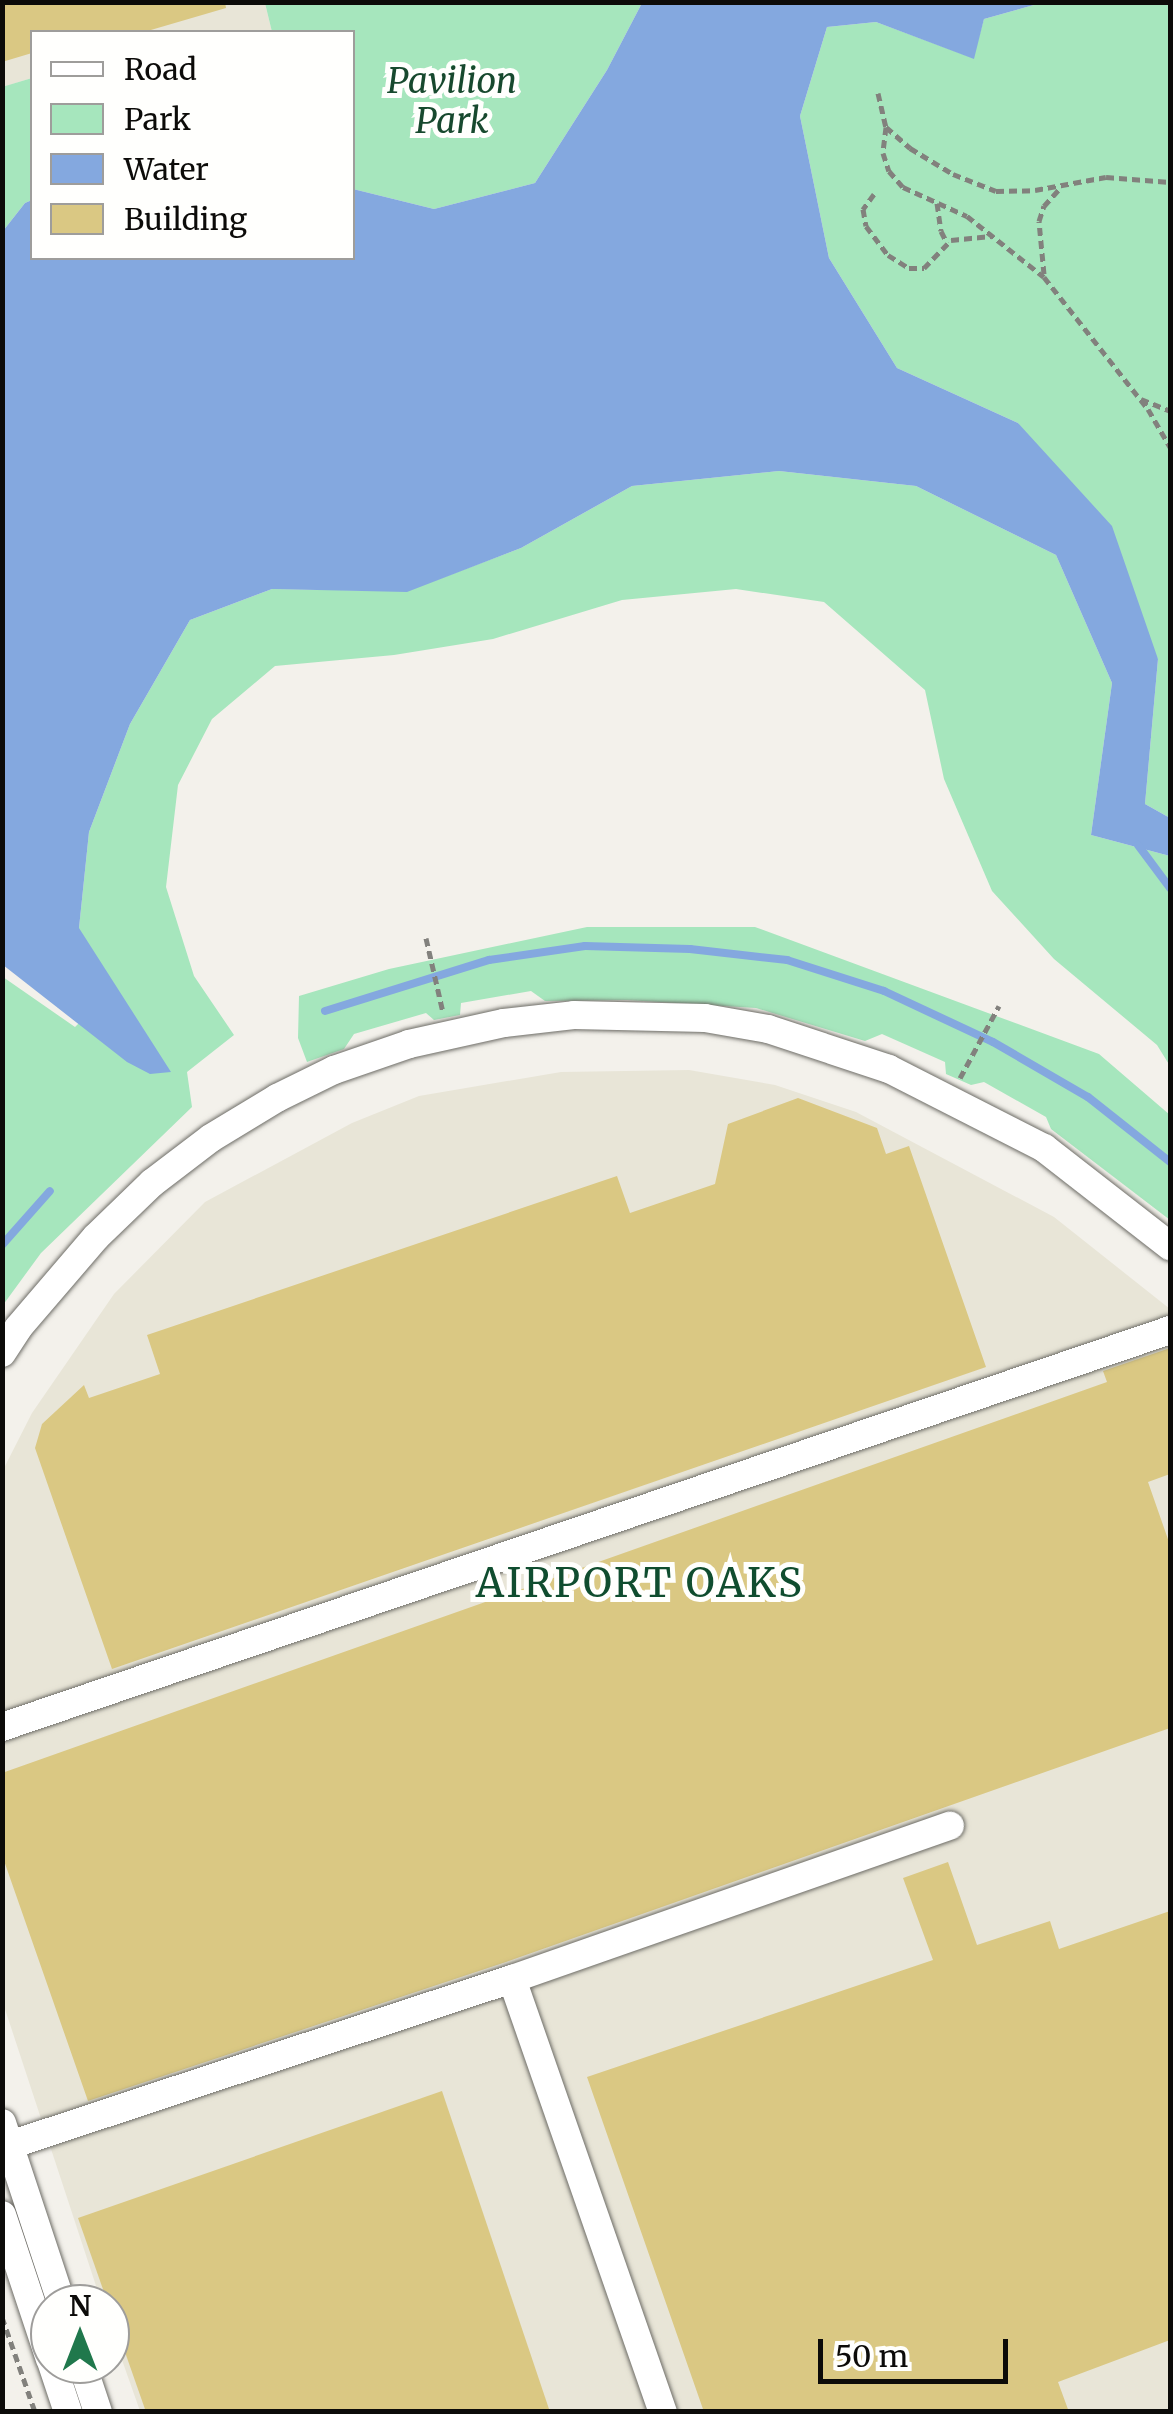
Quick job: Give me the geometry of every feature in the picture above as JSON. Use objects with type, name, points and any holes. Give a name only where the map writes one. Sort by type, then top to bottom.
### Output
[{"type":"street","points":[[2,1353],[18,1328],[96,1236],[152,1183],[211,1138],[278,1098],[334,1070],[409,1044],[504,1023],[574,1015],[705,1018],[768,1029],[889,1069],[1044,1148],[1170,1246]]},
{"type":"street","points":[[2,1727],[1170,1330]]},
{"type":"street","points":[[55,2284],[6,2134],[512,1979],[950,1826]]},
{"type":"street","points":[[512,1979],[663,2412]]},
{"type":"street","points":[[2,2215],[30,2298]]},
{"type":"street","points":[[59,2384],[68,2412]]},
{"type":"street","points":[[89,2384],[98,2412]]},
{"type":"path","points":[[878,93],[886,127],[882,146],[889,170],[903,187],[994,235],[1044,277],[1140,398],[1170,446]]},
{"type":"path","points":[[886,127],[910,148],[954,174],[996,191],[1062,186],[1106,177],[1170,182]]},
{"type":"path","points":[[1044,277],[1040,222],[1044,206],[1062,186]]},
{"type":"path","points":[[874,194],[865,202],[866,226],[888,255],[908,268],[924,268],[948,243],[994,235]]},
{"type":"path","points":[[937,202],[938,219],[948,243]]},
{"type":"path","points":[[1140,398],[1170,411]]},
{"type":"path","points":[[426,938],[441,1003]]},
{"type":"path","points":[[967,1063],[999,1006]]},
{"type":"path","points":[[2,2316],[34,2412]]},
{"type":"shaded area","points":[[3,3],[265,3],[272,30],[30,30],[30,79],[3,87]]},
{"type":"shaded area","points":[[689,1070],[775,1085],[856,1112],[1054,1217],[1170,1309],[1170,2411],[140,2411],[130,2383],[130,2284],[95,2284],[3,2003],[2,1472],[32,1413],[114,1294],[205,1202],[352,1123],[419,1096],[561,1072]]},
{"type":"green space","name":"Pavilion Park","points":[[265,3],[642,3],[607,70],[535,183],[434,209],[355,189],[355,30],[272,30]]},
{"type":"green space","points":[[1041,3],[1170,3],[1170,818],[1145,804],[1158,659],[1018,423],[897,368],[829,258],[800,116],[827,27],[876,22],[973,58],[984,19]]},
{"type":"green space","points":[[30,79],[30,201],[3,231],[2,87]]},
{"type":"green space","points":[[779,471],[916,486],[1056,555],[1112,683],[1091,835],[1170,856],[1170,1066],[1157,1045],[1054,959],[992,891],[944,779],[925,690],[824,602],[736,589],[622,600],[493,639],[394,655],[275,666],[212,719],[178,785],[166,887],[194,976],[234,1035],[187,1072],[192,1107],[41,1253],[3,1305],[3,977],[75,1027],[85,1017],[79,928],[89,832],[130,724],[190,620],[272,589],[407,591],[521,548],[632,486]]},
{"type":"green space","points":[[587,927],[755,927],[1099,1054],[1170,1115],[1170,1220],[1051,1129],[1046,1117],[984,1082],[971,1085],[946,1074],[945,1062],[882,1034],[865,1041],[756,1008],[627,1000],[545,1001],[531,991],[461,1003],[460,1015],[434,1020],[426,1013],[354,1034],[344,1049],[307,1062],[298,1038],[299,996],[389,969]]},
{"type":"water","points":[[642,3],[1041,3],[984,19],[974,59],[876,22],[827,27],[800,116],[829,258],[897,368],[1018,423],[1112,526],[1158,659],[1145,804],[1170,818],[1170,856],[1091,835],[1112,683],[1056,555],[916,486],[779,471],[632,486],[521,548],[407,592],[272,589],[190,620],[130,724],[89,832],[79,928],[171,1072],[150,1074],[127,1062],[3,965],[3,231],[30,201],[30,260],[355,260],[355,189],[434,209],[535,183],[607,70]]},
{"type":"building","points":[[2,2],[225,2],[226,8],[151,30],[30,30],[30,54],[2,62]]},
{"type":"building","points":[[798,1098],[877,1128],[886,1154],[909,1146],[986,1367],[112,1669],[35,1448],[42,1424],[84,1385],[89,1398],[160,1374],[147,1335],[617,1176],[630,1213],[715,1184],[728,1124]]},
{"type":"building","points":[[1170,1348],[1170,1474],[1148,1482],[1170,1545],[1170,1728],[506,1962],[88,2101],[2,1855],[2,1773],[1107,1382],[1103,1371]]},
{"type":"building","points":[[948,1862],[977,1945],[1050,1921],[1059,1949],[1170,1911],[1170,2340],[1058,2382],[1069,2412],[704,2412],[587,2077],[933,1960],[903,1878]]},
{"type":"building","points":[[442,2091],[550,2412],[146,2412],[130,2366],[130,2284],[101,2284],[78,2218]]},
{"type":"waterway","points":[[1138,845],[1170,888]]},
{"type":"waterway","points":[[325,1011],[489,960],[585,946],[690,949],[787,960],[884,991],[993,1042],[1088,1097],[1170,1162]]},
{"type":"waterway","points":[[2,1245],[50,1191]]},
{"type":"district","name":"AIRPORT OAKS","points":[[640,1583]]}]
